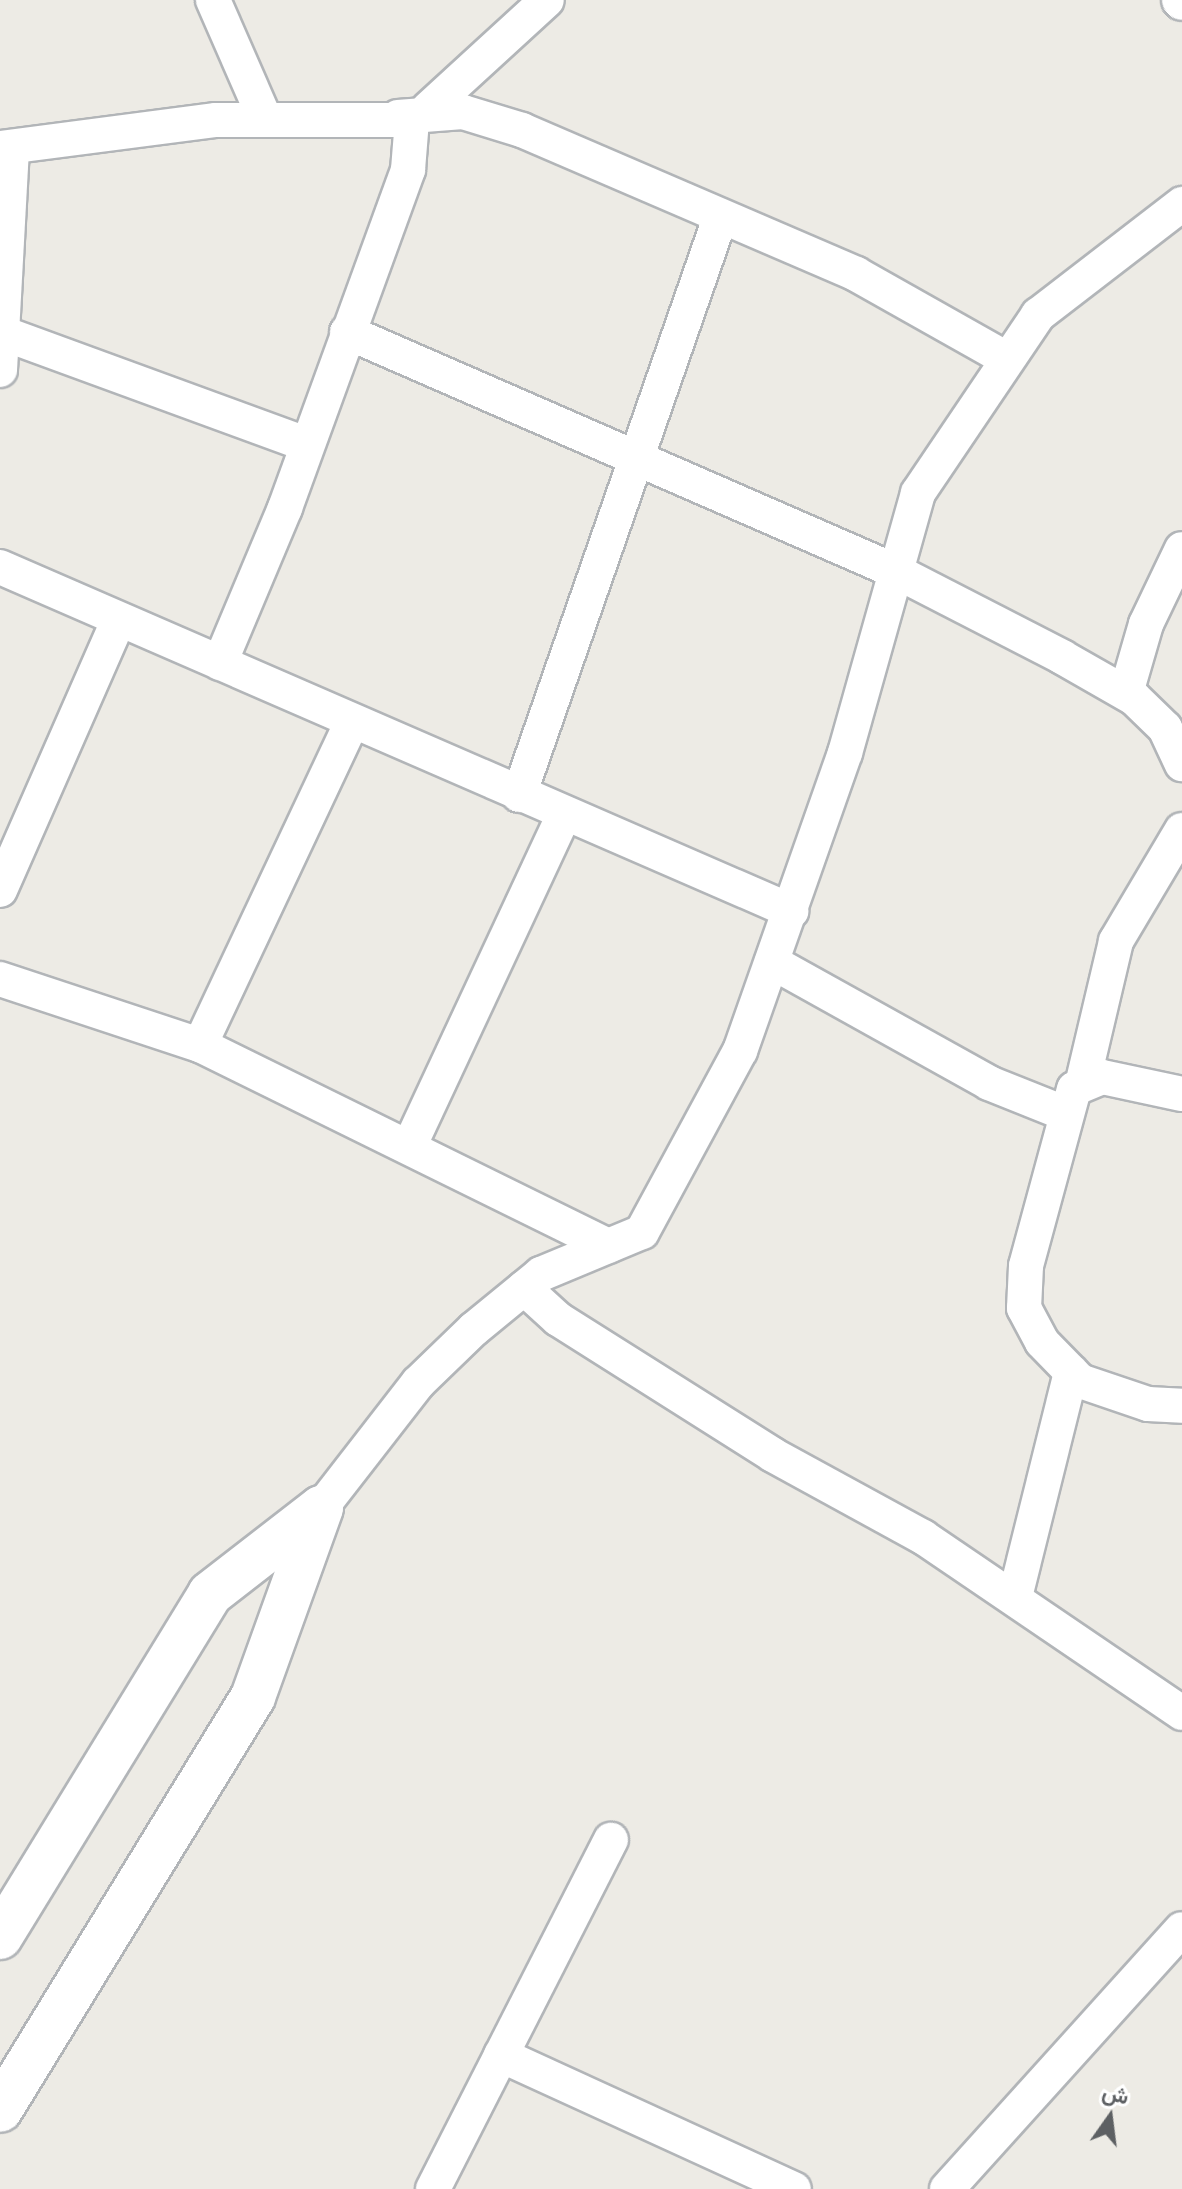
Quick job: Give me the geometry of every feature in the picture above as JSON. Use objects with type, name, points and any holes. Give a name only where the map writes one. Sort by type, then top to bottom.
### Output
[{"type":"main road","points":[[0,1937],[210,1594],[321,1508]]},
{"type":"main road","points":[[0,2110],[253,1697],[321,1508]]},
{"type":"street","points":[[213,0],[265,119]]},
{"type":"street","points":[[220,663],[306,444],[414,147],[413,113],[547,0]]},
{"type":"street","points":[[0,370],[5,334],[6,147],[265,119],[413,113],[522,130],[720,218],[856,274],[1007,359]]},
{"type":"street","points":[[321,1508],[418,1383],[524,1288],[642,1232],[740,1051],[845,753],[918,493],[1038,315],[1182,204]]},
{"type":"street","points":[[519,795],[632,456],[720,218]]},
{"type":"street","points":[[347,332],[895,571],[1126,693],[1165,728],[1182,764]]},
{"type":"street","points":[[5,334],[306,444]]},
{"type":"street","points":[[1126,693],[1146,624],[1182,549]]},
{"type":"street","points":[[0,567],[118,621],[791,911]]},
{"type":"street","points":[[0,890],[118,621]]},
{"type":"street","points":[[200,1045],[352,722]]},
{"type":"street","points":[[409,1147],[564,814]]},
{"type":"street","points":[[1182,830],[1116,941],[1083,1081],[1064,1113],[1026,1266],[1024,1308],[1071,1372],[1122,1396],[1182,1406]]},
{"type":"street","points":[[772,962],[989,1083],[1064,1113]]},
{"type":"street","points":[[0,979],[200,1045],[608,1246]]},
{"type":"street","points":[[1083,1081],[1102,1077],[1182,1094]]},
{"type":"street","points":[[524,1288],[558,1319],[773,1455],[1015,1597],[1182,1713]]},
{"type":"street","points":[[1015,1597],[1071,1372]]},
{"type":"street","points":[[433,2189],[611,1840]]},
{"type":"street","points":[[947,2189],[1182,1929]]},
{"type":"street","points":[[501,2055],[794,2189]]}]
